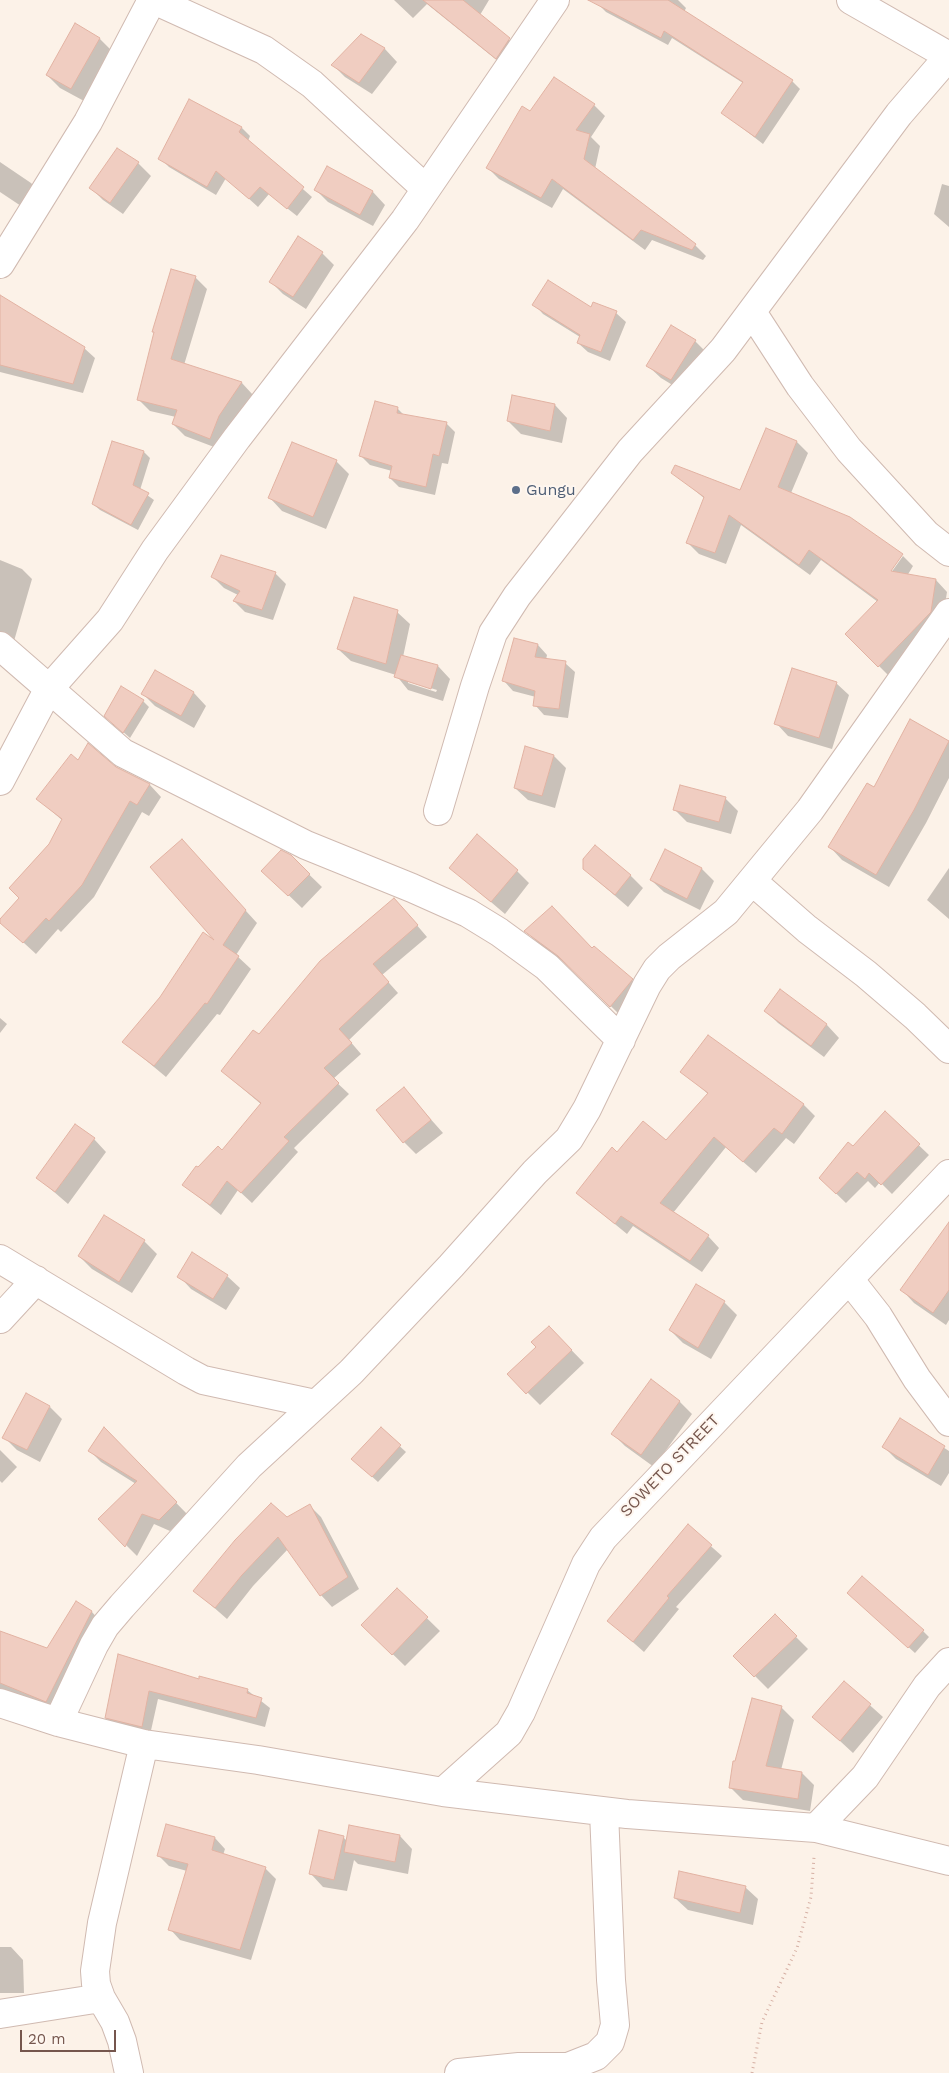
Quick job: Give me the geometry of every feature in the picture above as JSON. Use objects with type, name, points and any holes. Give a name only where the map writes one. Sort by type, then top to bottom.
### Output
[{"type":"street","points":[[0,264],[88,122],[153,0],[264,50],[312,84],[426,189]]},
{"type":"street","points":[[0,782],[48,690],[110,620],[155,550],[202,486],[405,220],[555,0]]},
{"type":"street","points":[[438,811],[475,686],[493,634],[507,611],[630,451],[722,350],[898,114],[949,56],[851,0]]},
{"type":"street","points":[[752,312],[800,386],[849,450],[926,534],[949,552]]},
{"type":"street","points":[[58,1722],[94,1644],[105,1626],[249,1466],[351,1372],[451,1266],[535,1172],[569,1139],[587,1109],[657,969],[669,957],[726,912],[752,881],[810,810],[949,613]]},
{"type":"street","points":[[0,646],[48,690],[123,753],[306,845],[468,913],[499,932],[547,967],[620,1040]]},
{"type":"street","points":[[752,881],[808,929],[866,974],[915,1016],[949,1049]]},
{"type":"street","name":"SOWETO STREET","points":[[443,1792],[509,1733],[586,1564],[603,1538],[949,1174]]},
{"type":"street","points":[[0,1258],[203,1380],[315,1404]]},
{"type":"street","points":[[0,1319],[36,1280]]},
{"type":"street","points":[[849,1280],[878,1316],[917,1379],[949,1422]]},
{"type":"street","points":[[816,1828],[865,1777],[926,1686],[949,1662]]},
{"type":"street","points":[[0,1703],[58,1722],[144,1744],[258,1760],[443,1792],[604,1812],[816,1828],[949,1861]]},
{"type":"street","points":[[129,2073],[115,2022],[101,1998],[96,1984],[95,1971],[102,1923],[144,1744]]},
{"type":"street","points":[[459,2073],[519,2067],[568,2066],[596,2056],[610,2042],[615,2025],[604,1812]]},
{"type":"street","points":[[0,2014],[101,1998]]},
{"type":"path","points":[[752,2073],[762,2022],[797,1948],[811,1897],[816,1828]]},
{"type":"building","points":[[423,0],[463,0],[510,38],[496,59]]},
{"type":"building","points":[[588,0],[668,0],[793,80],[755,137],[721,113],[743,82],[664,31],[661,38]]},
{"type":"building","points":[[75,23],[100,38],[71,89],[46,75]]},
{"type":"building","points":[[361,34],[385,48],[359,83],[331,65]]},
{"type":"building","points":[[554,77],[595,104],[576,130],[590,134],[584,159],[696,244],[692,250],[641,230],[633,240],[552,179],[541,198],[486,168],[522,106],[530,111]]},
{"type":"building","points":[[189,99],[242,127],[239,132],[304,187],[287,209],[260,187],[249,199],[216,171],[207,187],[158,159]]},
{"type":"building","points":[[117,148],[139,162],[110,203],[89,188]]},
{"type":"building","points":[[327,166],[373,191],[360,215],[314,190]]},
{"type":"building","points":[[298,236],[323,252],[293,297],[269,282]]},
{"type":"building","points":[[171,269],[196,276],[171,359],[242,382],[219,416],[210,439],[172,424],[177,410],[137,400],[154,332],[152,332]]},
{"type":"building","points":[[548,280],[591,307],[593,302],[617,311],[601,352],[577,343],[580,335],[532,305]]},
{"type":"building","points":[[0,295],[85,347],[73,384],[0,365]]},
{"type":"building","points":[[671,325],[696,340],[671,380],[646,366]]},
{"type":"building","points":[[512,395],[555,404],[550,431],[507,421]]},
{"type":"building","points":[[375,401],[398,407],[397,413],[447,422],[439,456],[433,454],[426,487],[389,478],[392,466],[359,456]]},
{"type":"building","points":[[766,428],[797,441],[778,487],[850,517],[903,554],[891,571],[936,579],[931,612],[878,667],[845,634],[878,600],[809,550],[799,565],[729,515],[715,553],[686,543],[704,497],[671,473],[675,465],[740,490]]},
{"type":"building","points":[[112,441],[144,451],[133,485],[149,493],[131,525],[92,504]]},
{"type":"building","points":[[292,442],[337,460],[313,517],[268,498]]},
{"type":"building","points":[[221,555],[276,572],[262,610],[233,601],[240,591],[211,577]]},
{"type":"building","points":[[354,597],[398,610],[386,664],[337,649]]},
{"type":"building","points":[[514,638],[538,644],[535,657],[566,661],[559,709],[533,706],[535,691],[502,681]]},
{"type":"building","points":[[401,655],[438,665],[431,689],[394,677]]},
{"type":"building","points":[[792,668],[837,682],[819,738],[774,724]]},
{"type":"building","points":[[155,670],[194,692],[181,716],[141,694]]},
{"type":"building","points":[[121,686],[144,700],[123,733],[104,716]]},
{"type":"building","points":[[910,719],[949,741],[914,810],[876,875],[828,847],[867,783],[874,787]]},
{"type":"building","points":[[88,743],[116,767],[150,784],[137,805],[130,801],[82,885],[49,921],[46,918],[23,943],[0,923],[0,919],[19,898],[9,888],[49,844],[62,819],[36,799],[71,754],[78,760]]},
{"type":"building","points":[[525,746],[554,755],[542,796],[514,788]]},
{"type":"building","points":[[680,785],[726,797],[719,822],[673,810]]},
{"type":"building","points":[[477,834],[518,870],[491,902],[449,868]]},
{"type":"building","points":[[182,839],[246,910],[223,945],[239,956],[207,1004],[205,1003],[154,1066],[122,1042],[160,997],[203,932],[214,940],[150,867]]},
{"type":"building","points":[[595,845],[631,875],[615,895],[583,869],[583,859]]},
{"type":"building","points":[[665,849],[702,868],[687,899],[650,880]]},
{"type":"building","points":[[281,850],[291,855],[310,874],[288,896],[261,871]]},
{"type":"building","points":[[394,898],[418,925],[373,964],[389,982],[339,1029],[352,1043],[324,1068],[339,1083],[284,1137],[289,1141],[241,1193],[227,1181],[210,1205],[182,1185],[196,1166],[198,1167],[218,1146],[222,1150],[261,1103],[221,1071],[253,1030],[259,1034],[320,961]]},
{"type":"building","points":[[552,906],[592,948],[594,946],[633,979],[610,1007],[558,956],[524,931]]},
{"type":"building","points":[[780,989],[827,1024],[811,1046],[764,1011]]},
{"type":"building","points":[[708,1035],[804,1104],[782,1134],[774,1128],[743,1162],[714,1137],[660,1203],[709,1235],[690,1261],[621,1216],[615,1224],[576,1193],[612,1147],[617,1152],[643,1121],[666,1140],[708,1093],[680,1072]]},
{"type":"building","points":[[404,1087],[431,1120],[403,1143],[376,1110]]},
{"type":"building","points":[[885,1111],[920,1144],[881,1185],[869,1173],[865,1179],[857,1172],[836,1194],[819,1178],[848,1142],[853,1146]]},
{"type":"building","points":[[75,1124],[95,1138],[55,1192],[36,1178]]},
{"type":"building","points":[[104,1215],[145,1240],[119,1282],[78,1256]]},
{"type":"building","points":[[949,1222],[949,1290],[933,1313],[900,1290]]},
{"type":"building","points":[[192,1252],[228,1275],[213,1299],[177,1277]]},
{"type":"building","points":[[696,1284],[725,1301],[698,1348],[669,1330]]},
{"type":"building","points":[[549,1326],[572,1350],[526,1394],[507,1374],[536,1347],[531,1342]]},
{"type":"building","points":[[651,1379],[680,1401],[641,1455],[611,1434]]},
{"type":"building","points":[[26,1393],[50,1406],[27,1450],[2,1438]]},
{"type":"building","points":[[900,1418],[945,1446],[928,1475],[882,1447]]},
{"type":"building","points":[[104,1427],[177,1502],[159,1520],[142,1514],[125,1547],[98,1519],[137,1481],[88,1451]]},
{"type":"building","points":[[381,1427],[401,1445],[372,1477],[351,1459]]},
{"type":"building","points":[[271,1503],[287,1517],[310,1504],[348,1577],[320,1596],[278,1537],[242,1575],[215,1608],[193,1591],[235,1540]]},
{"type":"building","points":[[688,1524],[712,1545],[667,1596],[669,1598],[633,1642],[607,1621]]},
{"type":"building","points":[[862,1576],[924,1630],[908,1648],[847,1593]]},
{"type":"building","points":[[397,1588],[428,1617],[392,1655],[361,1625]]},
{"type":"building","points":[[76,1601],[92,1611],[46,1702],[0,1683],[0,1631],[47,1648]]},
{"type":"building","points":[[775,1614],[797,1636],[754,1677],[733,1656]]},
{"type":"building","points":[[118,1654],[199,1679],[199,1676],[248,1689],[247,1693],[262,1698],[256,1718],[149,1691],[142,1727],[105,1718]]},
{"type":"building","points":[[844,1681],[871,1704],[840,1741],[812,1717]]},
{"type":"building","points":[[752,1698],[782,1706],[766,1766],[802,1772],[798,1799],[729,1788],[733,1761],[735,1761]]},
{"type":"building","points":[[166,1824],[215,1837],[212,1850],[266,1867],[240,1950],[168,1930],[188,1864],[157,1856]]},
{"type":"building","points":[[349,1825],[400,1835],[395,1862],[344,1852]]},
{"type":"building","points":[[319,1830],[344,1836],[334,1880],[309,1874]]},
{"type":"building","points":[[679,1871],[746,1886],[740,1913],[674,1898]]},
{"type":"place","name":"Gungu","points":[[516,490]]}]
